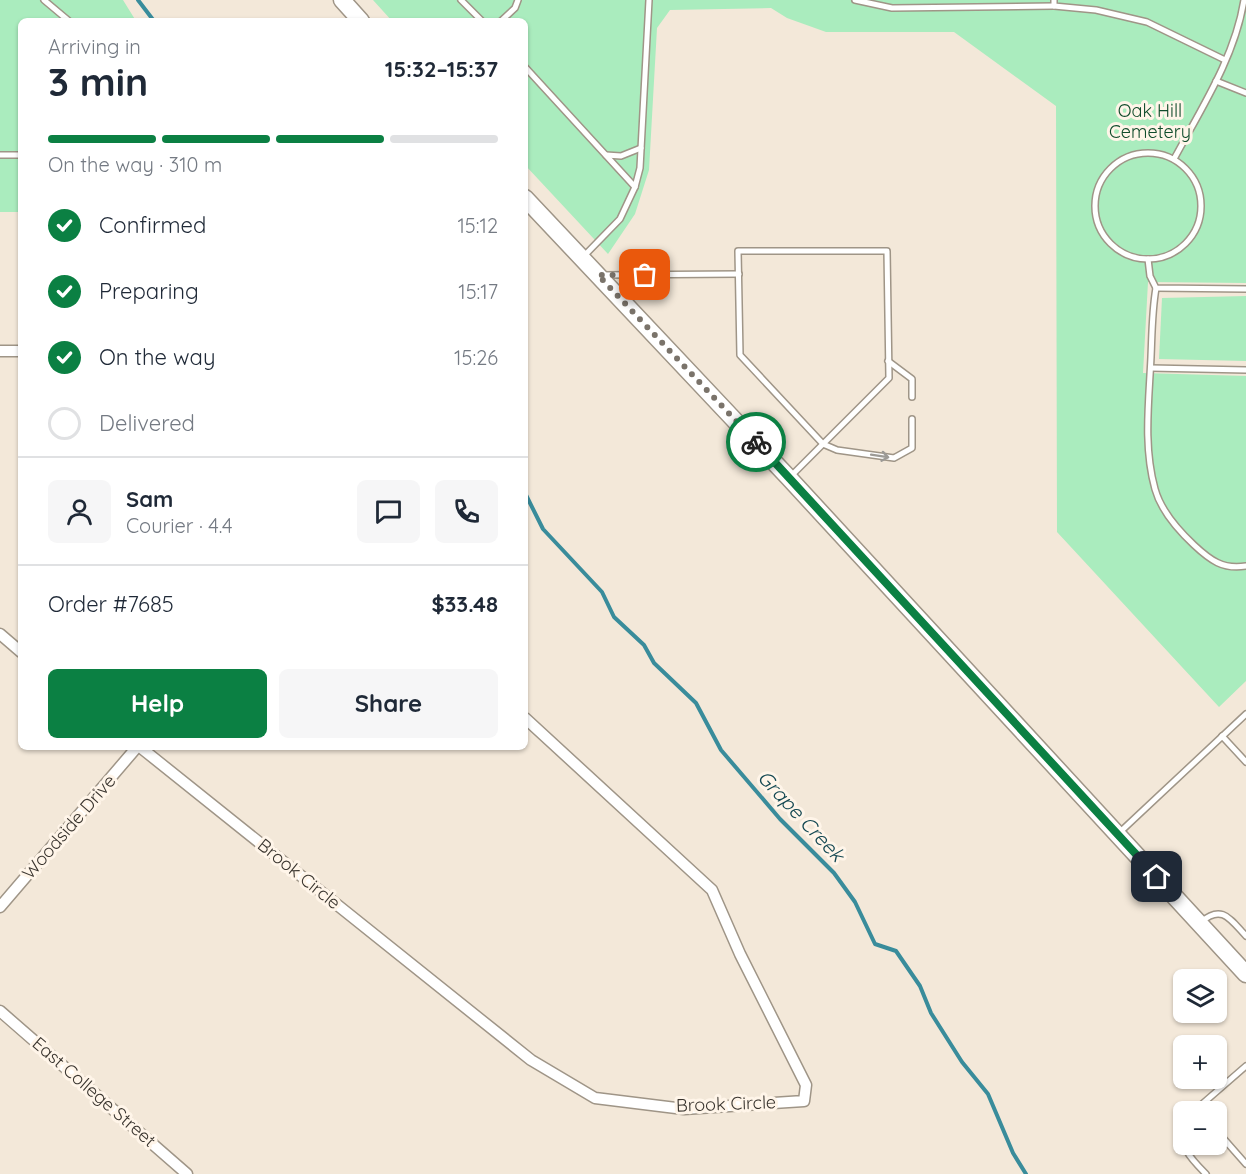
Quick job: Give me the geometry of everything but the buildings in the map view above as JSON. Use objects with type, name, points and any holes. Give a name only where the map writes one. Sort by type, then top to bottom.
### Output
[{"type":"main road","points":[[342,0],[358,18]]},
{"type":"main road","points":[[528,201],[789,478],[1246,975]]},
{"type":"street","points":[[0,351],[18,351]]},
{"type":"street","points":[[0,634],[18,649]]},
{"type":"street","name":"Brook Circle","points":[[143,750],[531,1060],[595,1098],[684,1109],[804,1101],[806,1085],[740,954],[712,890],[528,721]]},
{"type":"street","name":"Woodside Drive","points":[[0,908],[136,750]]},
{"type":"street","name":"East College Street","points":[[0,1011],[187,1174]]},
{"type":"lane","points":[[44,0],[65,18]]},
{"type":"lane","points":[[461,0],[479,18]]},
{"type":"lane","points":[[504,18],[518,0]]},
{"type":"lane","points":[[582,258],[620,219],[636,187],[641,148],[649,0]]},
{"type":"lane","points":[[855,0],[892,8],[1054,3],[1147,22],[1225,60]]},
{"type":"lane","points":[[1174,159],[1216,81],[1241,20],[1244,0]]},
{"type":"lane","points":[[528,70],[636,187]]},
{"type":"lane","points":[[1216,81],[1246,93]]},
{"type":"lane","points":[[606,155],[621,156],[641,148]]},
{"type":"lane","points":[[1153,153],[1174,159],[1189,172],[1199,189],[1202,209],[1197,228],[1185,245],[1168,255],[1148,259],[1127,255],[1110,243],[1098,225],[1095,203],[1100,183],[1113,166],[1132,155],[1153,153]]},
{"type":"lane","points":[[0,155],[18,155]]},
{"type":"lane","points":[[789,478],[823,444],[888,378],[887,251],[738,251],[740,355],[823,444],[837,450],[894,458],[912,448],[912,419]]},
{"type":"lane","points":[[1148,259],[1150,276],[1156,288],[1148,429],[1149,459],[1155,491],[1168,516],[1206,556],[1220,565],[1234,568],[1246,566]]},
{"type":"lane","points":[[598,275],[739,274]]},
{"type":"lane","points":[[1156,288],[1246,289]]},
{"type":"lane","points":[[888,361],[912,379],[912,397]]},
{"type":"lane","points":[[1151,368],[1246,370]]},
{"type":"lane","points":[[1118,834],[1246,714]]},
{"type":"lane","points":[[1222,736],[1246,762]]},
{"type":"lane","points":[[1199,923],[1212,913],[1220,912],[1232,920],[1246,936]]},
{"type":"lane","points":[[1207,1101],[1246,1066]]},
{"type":"lane","points":[[1227,1142],[1246,1164]]},
{"type":"lane","points":[[1188,1155],[1206,1174]]},
{"type":"green space","points":[[0,0],[123,0],[134,18],[18,18],[18,212],[0,212]]},
{"type":"green space","name":"Oak Hill Cemetery","points":[[373,0],[1246,0],[1246,283],[1148,282],[1143,373],[1246,376],[1246,681],[1219,707],[1057,532],[1056,106],[954,32],[826,32],[787,18],[771,8],[670,10],[657,28],[649,170],[635,214],[608,254],[528,168],[528,18],[389,18]]},
{"type":"green space","points":[[1246,296],[1246,361],[1159,359],[1162,298]]},
{"type":"waterway","name":"Grape Creek","points":[[138,0],[152,18]]},
{"type":"waterway","name":"Grape Creek","points":[[528,499],[543,529],[602,592],[614,617],[644,645],[654,663],[696,703],[721,750],[780,819],[834,873],[855,902],[875,944],[896,951],[920,986],[931,1013],[962,1062],[988,1094],[1013,1153],[1026,1174]]},
{"type":"way so far","points":[[645,275],[598,275],[756,442]]},
{"type":"route","points":[[756,442],[1157,877]]}]
